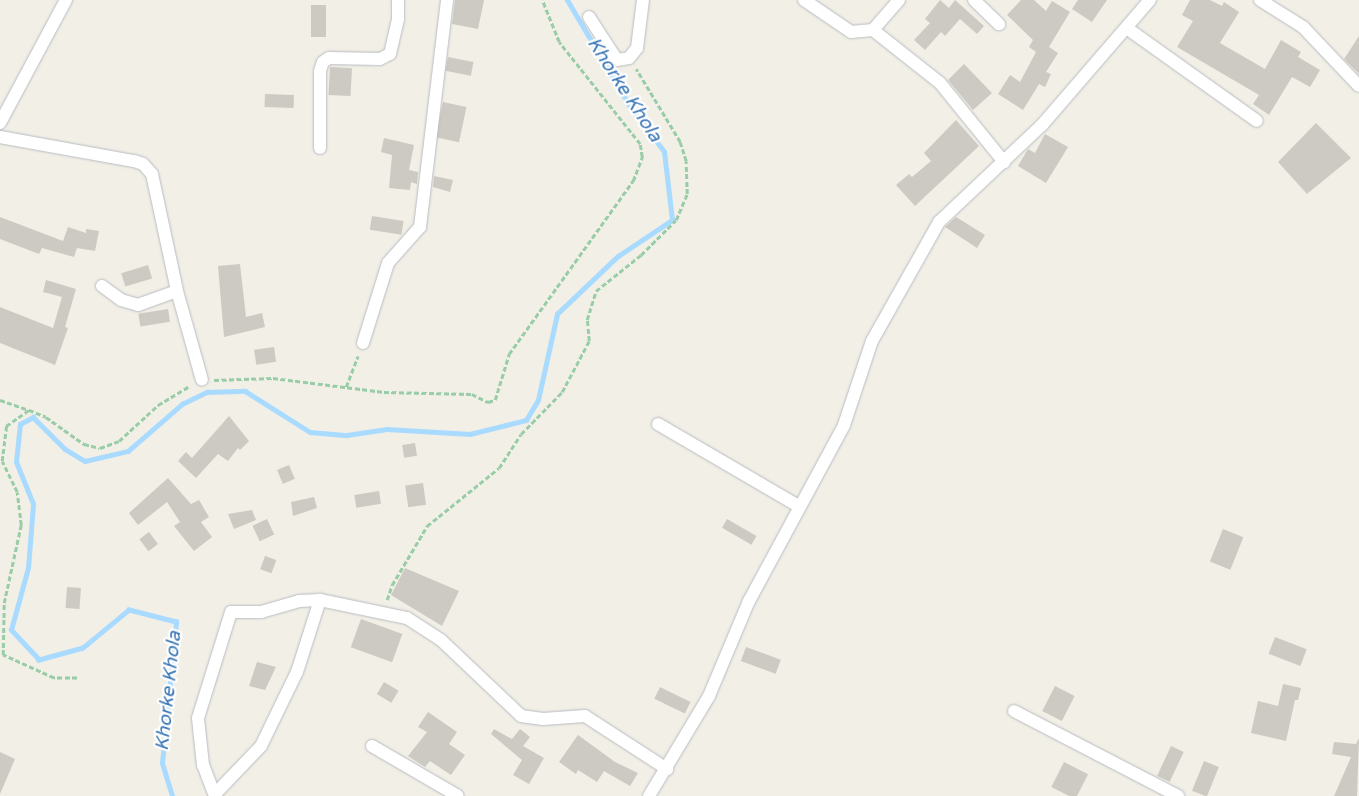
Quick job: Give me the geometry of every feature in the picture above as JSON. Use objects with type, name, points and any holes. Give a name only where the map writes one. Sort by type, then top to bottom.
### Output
[{"type":"street","points":[[0,122],[66,0]]},
{"type":"street","points":[[320,148],[320,71],[323,62],[329,58],[380,59],[390,54],[398,19],[398,0]]},
{"type":"street","points":[[363,343],[388,263],[420,227],[447,0]]},
{"type":"street","points":[[589,16],[617,60],[629,58],[637,48],[643,0]]},
{"type":"street","points":[[804,0],[851,32],[873,30],[940,83],[1004,162]]},
{"type":"street","points":[[873,30],[899,0]]},
{"type":"street","points":[[974,0],[999,24]]},
{"type":"street","points":[[1260,0],[1303,27],[1359,86]]},
{"type":"street","points":[[648,796],[667,769],[709,696],[749,600],[844,425],[872,341],[929,238],[957,202],[1004,162],[1042,125],[1128,29],[1144,2]]},
{"type":"street","points":[[1128,29],[1257,121]]},
{"type":"street","points":[[0,137],[143,164],[152,174],[177,291],[202,380]]},
{"type":"street","points":[[102,286],[121,300],[138,305],[177,291]]},
{"type":"street","points":[[658,424],[800,507]]},
{"type":"street","points":[[320,600],[297,672],[261,746],[215,795],[204,765],[198,718],[230,612],[261,612],[299,601],[320,600],[384,611],[407,618],[441,640],[521,716],[543,719],[585,716],[667,769]]},
{"type":"street","points":[[1014,711],[1178,796]]},
{"type":"street","points":[[372,746],[458,796]]},
{"type":"path","points":[[0,400],[46,417],[84,444],[100,448],[119,440],[158,405],[202,380],[273,378],[303,384],[384,392],[472,394],[493,402],[509,354],[633,181],[642,157],[640,144],[559,42],[542,0]]},
{"type":"path","points":[[384,611],[392,585],[427,526],[499,468],[521,434],[562,392],[589,341],[587,320],[596,291],[641,255],[676,220],[686,194],[686,161],[680,142],[629,58]]},
{"type":"path","points":[[346,387],[363,343]]},
{"type":"path","points":[[29,410],[6,426],[2,461],[16,492],[21,525],[4,603],[3,655],[54,678],[77,678]]},
{"type":"building","points":[[455,0],[484,0],[478,29],[452,24]]},
{"type":"building","points":[[940,0],[949,8],[955,0],[984,26],[977,34],[960,19],[945,36],[941,32],[925,50],[914,40],[930,23],[925,19]]},
{"type":"building","points":[[1021,0],[1034,0],[1046,11],[1052,1],[1070,12],[1049,47],[1058,53],[1046,72],[1051,74],[1045,87],[1039,84],[1023,110],[998,94],[1010,75],[1020,82],[1036,52],[1029,47],[1033,40],[1007,15]]},
{"type":"building","points":[[1078,0],[1107,0],[1092,22],[1072,9]]},
{"type":"building","points":[[1190,0],[1210,0],[1222,6],[1224,2],[1239,12],[1220,43],[1265,69],[1281,40],[1301,52],[1298,57],[1320,70],[1310,87],[1292,77],[1269,115],[1253,104],[1259,95],[1177,47],[1193,21],[1182,15]]},
{"type":"building","points":[[311,5],[326,5],[326,37],[311,37]]},
{"type":"building","points":[[1359,36],[1359,74],[1344,59]]},
{"type":"building","points":[[448,57],[474,62],[471,76],[445,71]]},
{"type":"building","points":[[964,64],[992,93],[973,110],[948,80]]},
{"type":"building","points":[[330,67],[352,68],[351,96],[329,95]]},
{"type":"building","points":[[265,94],[294,95],[294,108],[265,107]]},
{"type":"building","points":[[443,102],[466,107],[459,142],[436,137]]},
{"type":"building","points":[[956,120],[979,146],[915,206],[896,185],[909,174],[912,177],[931,161],[924,153]]},
{"type":"building","points":[[1316,123],[1351,158],[1307,194],[1278,162]]},
{"type":"building","points":[[1045,134],[1068,147],[1046,183],[1018,166],[1028,149],[1035,153]]},
{"type":"building","points":[[384,138],[414,145],[409,170],[418,172],[417,184],[411,182],[410,190],[389,188],[392,155],[381,152]]},
{"type":"building","points":[[434,176],[453,180],[450,192],[433,187]]},
{"type":"building","points":[[372,216],[404,221],[401,235],[370,230]]},
{"type":"building","points":[[0,217],[63,241],[68,227],[86,233],[86,229],[99,231],[95,251],[77,248],[74,257],[42,248],[39,254],[0,239]]},
{"type":"building","points":[[956,217],[985,235],[977,248],[945,227]]},
{"type":"building","points":[[240,264],[246,317],[262,313],[265,327],[224,337],[218,266]]},
{"type":"building","points":[[148,265],[152,278],[125,287],[121,273]]},
{"type":"building","points":[[46,280],[76,289],[65,327],[68,328],[55,365],[0,343],[0,307],[53,328],[62,297],[43,292]]},
{"type":"building","points":[[168,309],[170,322],[140,327],[138,314]]},
{"type":"building","points":[[274,347],[276,362],[256,365],[254,350]]},
{"type":"building","points":[[229,416],[249,441],[240,450],[238,448],[228,461],[218,454],[196,478],[178,461],[186,452],[192,458]]},
{"type":"building","points":[[415,443],[417,456],[404,458],[402,445]]},
{"type":"building","points":[[289,465],[295,479],[283,484],[277,470]]},
{"type":"building","points":[[168,478],[191,504],[199,500],[209,517],[201,522],[212,537],[194,551],[174,526],[180,522],[167,502],[138,525],[129,513]]},
{"type":"building","points":[[423,483],[426,505],[408,507],[405,486]]},
{"type":"building","points":[[379,491],[381,504],[356,508],[354,495]]},
{"type":"building","points":[[314,497],[317,508],[293,516],[291,502]]},
{"type":"building","points":[[252,510],[256,520],[234,529],[228,514]]},
{"type":"building","points":[[267,519],[274,534],[260,541],[252,526]]},
{"type":"building","points":[[727,519],[756,536],[751,545],[722,528]]},
{"type":"building","points":[[1223,529],[1243,537],[1230,570],[1210,561]]},
{"type":"building","points":[[149,532],[158,544],[148,551],[139,539]]},
{"type":"building","points":[[265,556],[276,560],[271,573],[260,569]]},
{"type":"building","points":[[405,568],[459,591],[442,626],[391,595]]},
{"type":"building","points":[[67,587],[81,588],[80,609],[66,608]]},
{"type":"building","points":[[361,619],[402,634],[392,662],[351,647]]},
{"type":"building","points":[[1275,637],[1307,649],[1300,666],[1269,654]]},
{"type":"building","points":[[746,647],[781,660],[776,674],[741,661]]},
{"type":"building","points":[[257,662],[276,667],[265,690],[249,686]]},
{"type":"building","points":[[384,682],[399,691],[391,703],[377,694]]},
{"type":"building","points":[[1283,684],[1301,688],[1298,700],[1295,700],[1286,741],[1251,733],[1258,701],[1278,706]]},
{"type":"building","points":[[1055,686],[1075,696],[1062,721],[1042,711]]},
{"type":"building","points":[[660,687],[691,702],[685,714],[654,699]]},
{"type":"building","points":[[428,712],[457,732],[449,744],[465,755],[451,775],[430,761],[425,767],[408,756],[427,732],[418,727]]},
{"type":"building","points":[[494,729],[512,739],[520,729],[530,737],[523,746],[544,758],[529,784],[513,775],[522,760],[491,734]]},
{"type":"building","points":[[578,735],[615,762],[638,773],[630,786],[604,771],[597,782],[578,770],[576,774],[559,762]]},
{"type":"building","points":[[1359,738],[1357,796],[1334,796],[1351,757],[1332,754],[1334,742],[1356,744]]},
{"type":"building","points":[[1171,746],[1184,752],[1170,782],[1157,776]]},
{"type":"building","points":[[0,752],[15,759],[0,794]]},
{"type":"building","points":[[1204,761],[1219,767],[1207,796],[1192,791]]},
{"type":"building","points":[[1064,762],[1088,774],[1077,796],[1069,796],[1051,787]]},
{"type":"waterway","name":"Khorke Khola","points":[[172,796],[162,763],[176,622],[129,610],[83,648],[39,660],[11,630],[28,568],[33,504],[16,462],[20,424],[33,417],[65,449],[85,461],[128,451],[182,404],[207,392],[245,391],[310,432],[347,435],[387,429],[470,434],[526,420],[538,400],[557,314],[618,256],[672,220],[664,152],[629,105],[567,0]]}]
